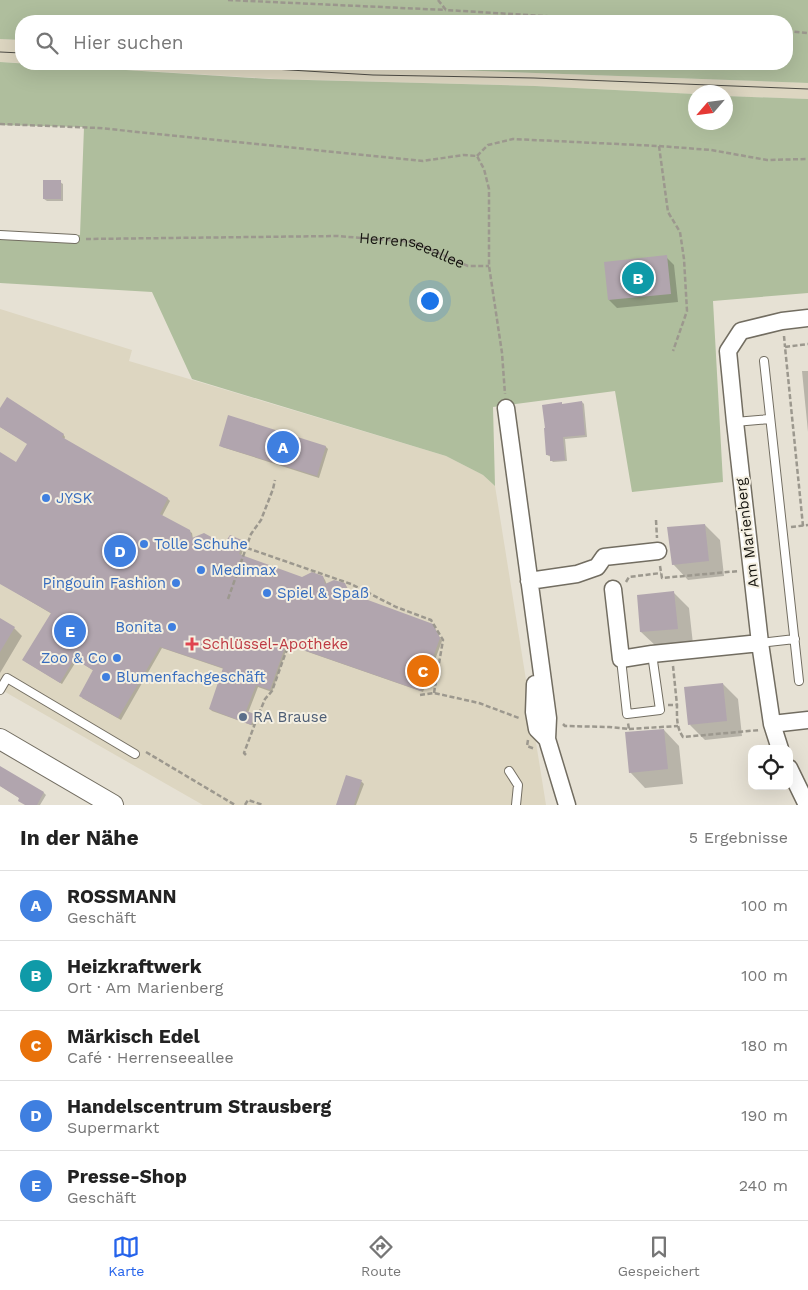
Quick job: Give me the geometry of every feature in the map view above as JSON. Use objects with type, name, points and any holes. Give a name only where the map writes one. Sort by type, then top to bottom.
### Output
[{"type":"street","name":"Am Marienberg","points":[[778,745],[768,727],[728,351],[741,332],[782,321],[808,318]]},
{"type":"street","points":[[506,408],[535,625],[541,718],[537,729],[547,739],[567,805]]},
{"type":"street","points":[[529,581],[577,574],[597,568],[604,557],[658,551]]},
{"type":"street","points":[[619,588],[621,659],[760,643]]},
{"type":"street","points":[[768,727],[808,720]]},
{"type":"street","points":[[0,739],[113,805]]},
{"type":"street","points":[[793,776],[807,805]]},
{"type":"lane","points":[[0,235],[75,239]]},
{"type":"lane","points":[[764,361],[769,419],[800,681]]},
{"type":"lane","points":[[735,422],[769,419]]},
{"type":"lane","points":[[760,643],[795,639]]},
{"type":"lane","points":[[621,659],[627,714],[660,710],[652,654]]},
{"type":"lane","points":[[0,690],[7,678],[135,754]]},
{"type":"lane","points":[[509,771],[518,785],[516,805]]},
{"type":"path","points":[[228,0],[527,15]]},
{"type":"path","points":[[438,0],[446,10]]},
{"type":"path","points":[[793,32],[808,33]]},
{"type":"path","points":[[0,124],[99,128],[423,162],[463,155],[477,156],[488,145],[513,139],[712,150],[767,160],[808,159]]},
{"type":"path","points":[[659,146],[668,212],[680,232],[684,259],[687,311],[673,350]]},
{"type":"path","points":[[477,156],[484,169],[489,189],[489,266],[502,353],[506,408]]},
{"type":"path","name":"Herrenseeallee","points":[[75,239],[337,236],[413,242],[468,266],[489,266]]},
{"type":"path","points":[[803,526],[785,347],[808,344]]},
{"type":"path","points":[[228,599],[246,548],[261,520],[275,480]]},
{"type":"path","points":[[656,520],[662,578],[751,569]]},
{"type":"path","points":[[782,528],[808,526]]},
{"type":"path","points":[[246,548],[351,584],[396,607],[431,620],[443,640],[434,693]]},
{"type":"path","points":[[619,588],[629,577],[661,573]]},
{"type":"path","points":[[246,755],[244,753],[255,720],[265,699],[272,691],[288,649],[270,642]]},
{"type":"path","points":[[672,652],[678,726],[683,737],[768,727]]},
{"type":"path","points":[[420,695],[434,693],[479,703],[521,718],[557,720],[566,726],[629,729],[678,726]]},
{"type":"path","points":[[659,706],[677,705]]},
{"type":"path","points":[[627,714],[629,729]]},
{"type":"path","points":[[146,753],[235,805]]},
{"type":"path","points":[[245,805],[248,800],[263,805]]},
{"type":"shaded area","points":[[0,39],[15,40],[15,63],[0,62]]},
{"type":"shaded area","points":[[130,70],[456,70],[808,83],[808,99],[733,96],[733,85],[688,85],[688,94],[535,86],[276,79]]},
{"type":"shaded area","points":[[0,309],[132,350],[129,361],[446,456],[483,475],[495,486],[546,805],[203,805],[0,689]]},
{"type":"green space","points":[[0,0],[808,0],[808,83],[456,70],[793,70],[793,15],[15,15],[15,40],[0,39]]},
{"type":"green space","points":[[0,62],[15,63],[15,70],[127,70],[269,79],[535,86],[688,94],[688,130],[733,130],[733,96],[808,99],[808,293],[713,301],[723,482],[632,492],[615,391],[493,407],[495,486],[483,475],[446,456],[192,379],[152,292],[0,283],[0,232],[80,235],[84,127],[0,125]]},
{"type":"building","points":[[43,180],[61,180],[61,199],[43,199]]},
{"type":"building","points":[[667,255],[671,294],[608,300],[604,262]]},
{"type":"building","points":[[7,397],[64,434],[62,437],[168,498],[160,514],[190,530],[192,538],[204,533],[224,544],[230,535],[244,541],[239,554],[302,577],[312,572],[323,576],[325,584],[334,580],[345,583],[349,593],[433,624],[440,638],[421,691],[286,644],[270,690],[256,685],[246,711],[255,714],[251,725],[209,709],[223,668],[160,647],[118,718],[79,696],[93,670],[74,659],[60,683],[22,660],[51,613],[0,584],[0,452],[16,462],[27,444],[0,427],[0,408]]},
{"type":"building","points":[[582,401],[585,435],[563,437],[565,460],[550,461],[550,455],[546,455],[542,405]]},
{"type":"building","points":[[228,415],[326,446],[317,476],[219,446]]},
{"type":"building","points":[[705,524],[709,561],[672,565],[667,527]]},
{"type":"building","points":[[674,591],[678,629],[640,632],[637,595]]},
{"type":"building","points":[[0,618],[15,627],[0,652]]},
{"type":"building","points":[[723,683],[727,721],[688,725],[684,687]]},
{"type":"building","points":[[664,729],[668,769],[629,773],[625,732]]},
{"type":"building","points":[[0,766],[44,792],[37,805],[25,805],[18,801],[19,798],[0,786]]},
{"type":"building","points":[[346,775],[362,780],[354,805],[336,805]]},
{"type":"tram line","points":[[0,52],[15,53]]},
{"type":"tram line","points":[[290,70],[373,75],[534,78],[808,89]]},
{"type":"place","name":"Heizkraftwerk","points":[[638,278]]},
{"type":"place","name":"ROSSMANN","points":[[283,447]]},
{"type":"place","name":"JYSK","points":[[46,498]]},
{"type":"place","name":"Tolle Schuhe","points":[[144,544]]},
{"type":"place","name":"Handelscentrum Strausberg","points":[[120,551]]},
{"type":"place","name":"Medimax","points":[[201,570]]},
{"type":"place","name":"Pingouin Fashion","points":[[176,583]]},
{"type":"place","name":"Spiel & Spaß","points":[[267,593]]},
{"type":"place","name":"Bonita","points":[[172,627]]},
{"type":"place","name":"Presse-Shop","points":[[70,631]]},
{"type":"place","name":"Schlüssel-Apotheke","points":[[192,644]]},
{"type":"place","name":"Zoo & Co","points":[[117,658]]},
{"type":"place","name":"Märkisch Edel","points":[[423,671]]},
{"type":"place","name":"Blumenfachgeschäft","points":[[106,677]]},
{"type":"place","name":"RA Brause","points":[[243,717]]}]
